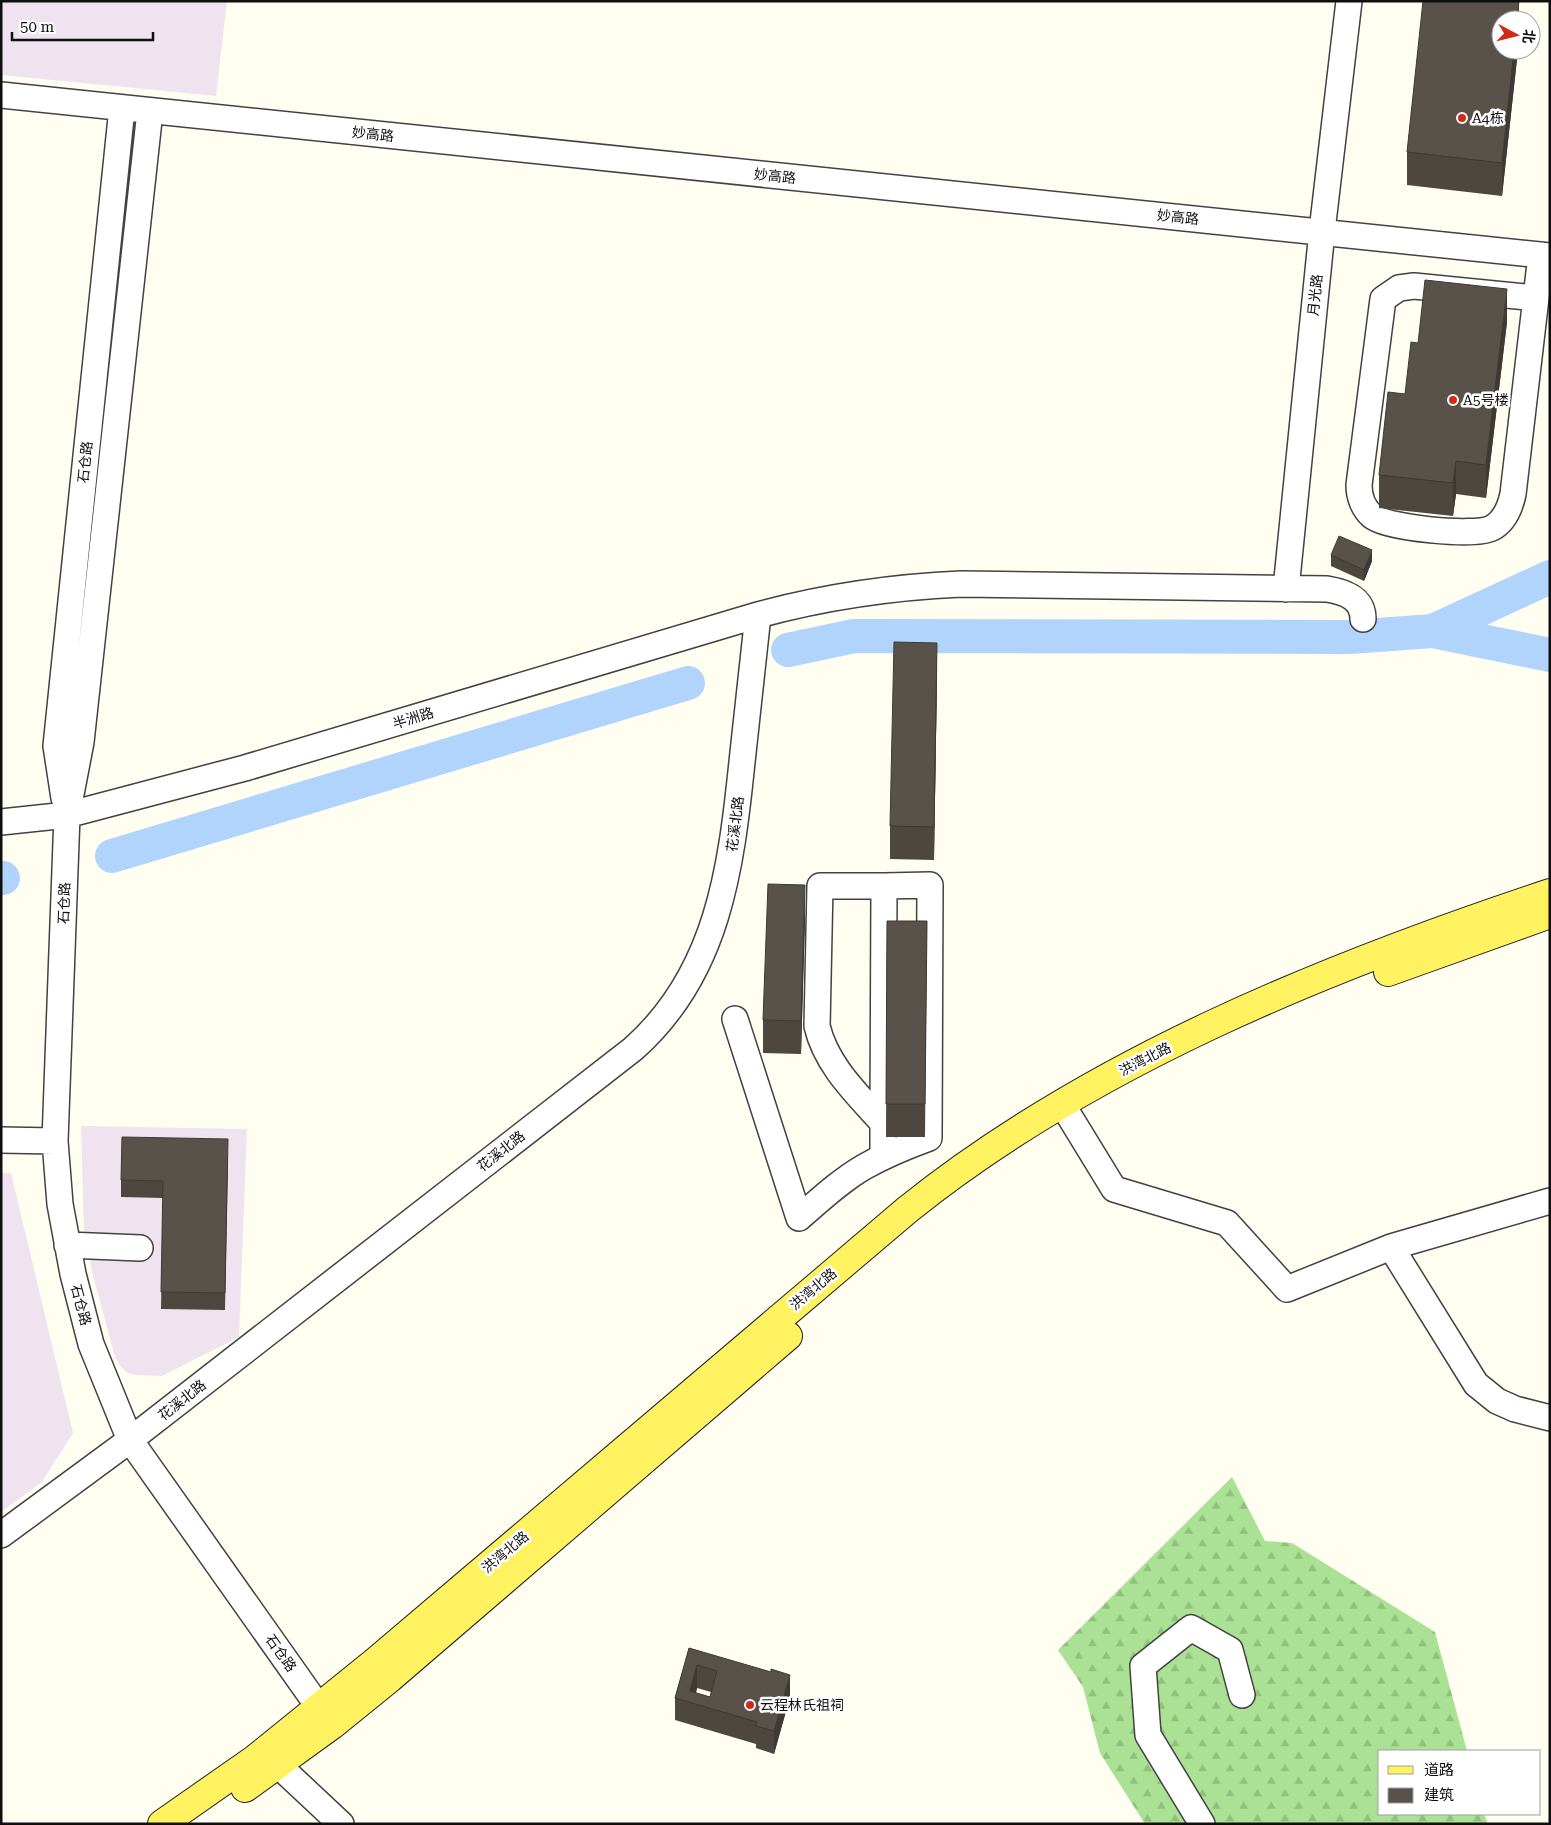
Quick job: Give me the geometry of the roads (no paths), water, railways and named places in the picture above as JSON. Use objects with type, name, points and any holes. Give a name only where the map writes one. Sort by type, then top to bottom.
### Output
[{"type":"main road","name":"洪湾北路","points":[[1066,1111],[1157,1052],[1313,979],[1550,893]]},
{"type":"main road","name":"洪湾北路","points":[[194,1824],[278,1765],[325,1716],[914,1204],[975,1158],[1066,1111],[1119,1089],[1276,1014],[1550,914]]},
{"type":"main road","name":"洪湾北路","points":[[162,1824],[255,1759],[325,1716]]},
{"type":"street","name":"月光路","points":[[1286,589],[1322,231],[1350,1]]},
{"type":"street","name":"妙高路","points":[[1,95],[1546,255]]},
{"type":"street","name":"石仓路","points":[[66,815],[56,746],[122,108]]},
{"type":"street","name":"石仓路","points":[[150,111],[81,742],[66,815],[55,1141],[58,1196],[67,1245],[91,1344],[116,1410],[130,1440],[325,1716]]},
{"type":"street","points":[[1536,298],[1414,286],[1399,288],[1383,299],[1359,485],[1363,504],[1372,516],[1391,524],[1470,532],[1491,529],[1504,518],[1513,494],[1536,298],[1546,255]]},
{"type":"street","name":"半洲路","points":[[1,822],[66,815],[245,768],[802,603],[919,586],[953,584],[1042,583],[1327,589],[1343,593],[1357,601],[1363,613],[1363,619]]},
{"type":"street","name":"花溪北路","points":[[1,1535],[130,1440],[632,1049],[667,1014],[696,965],[709,938],[725,889],[735,831],[758,615]]},
{"type":"street","points":[[735,1019],[799,1218],[842,1182],[883,1157],[928,1138],[930,885],[820,886],[817,1026],[821,1044],[849,1086],[883,1123]]},
{"type":"street","points":[[883,1157],[884,886]]},
{"type":"street","points":[[1066,1111],[1114,1189],[1227,1223],[1287,1289],[1391,1247],[1550,1201]]},
{"type":"street","points":[[1,1140],[55,1141]]},
{"type":"street","points":[[67,1245],[140,1248]]},
{"type":"street","points":[[1391,1247],[1476,1384],[1496,1401],[1514,1409],[1550,1418]]},
{"type":"street","points":[[1202,1824],[1148,1735],[1143,1666],[1191,1628],[1230,1650],[1242,1695]]},
{"type":"street","points":[[278,1765],[341,1824]]},
{"type":"waterway","points":[[788,650],[854,636],[1350,637],[1433,631],[1550,577]]},
{"type":"waterway","points":[[1433,631],[1550,655]]},
{"type":"waterway","points":[[112,856],[688,683]]},
{"type":"place","name":"A4栋","points":[[1462,118]]},
{"type":"place","name":"A5号楼","points":[[1453,400]]},
{"type":"place","name":"云程林氏祖祠","points":[[750,1705]]}]
